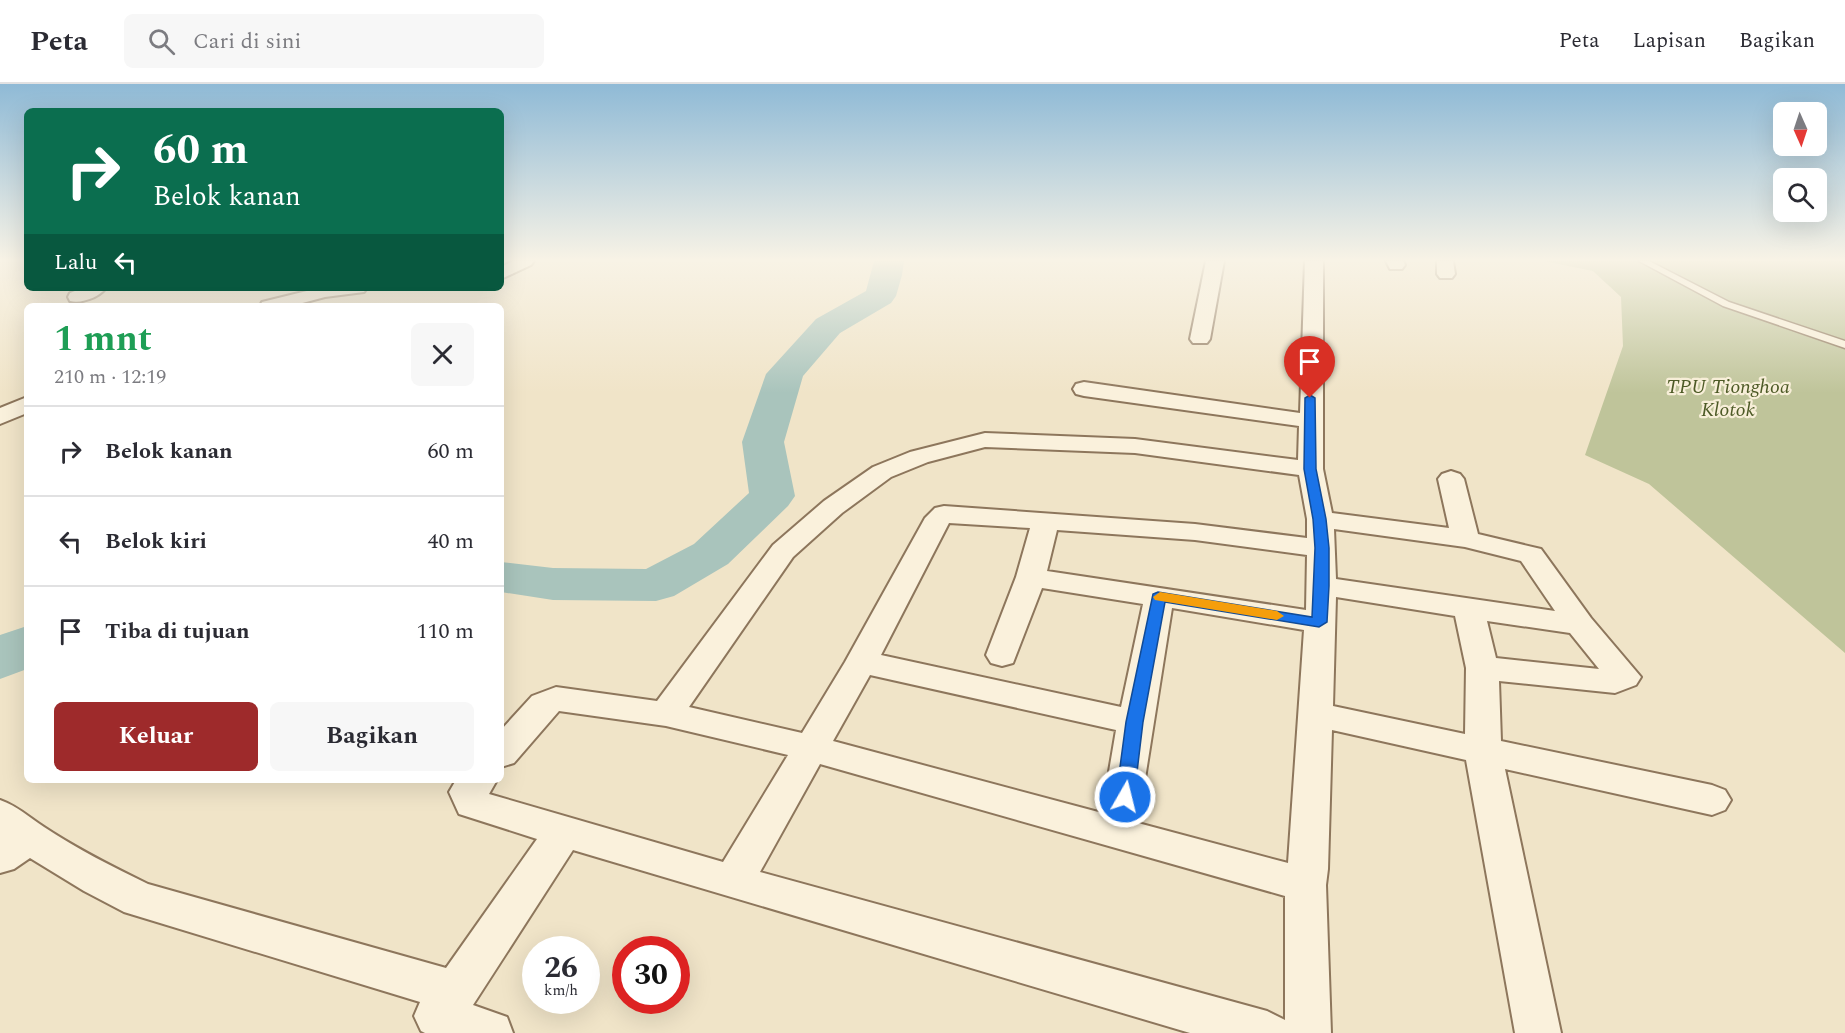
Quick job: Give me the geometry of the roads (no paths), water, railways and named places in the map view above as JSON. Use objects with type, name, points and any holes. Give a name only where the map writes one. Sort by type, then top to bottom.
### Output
[{"type":"street","points":[[1200,339],[1206,305]]},
{"type":"street","points":[[1308,1033],[1305,885],[1318,715],[1319,622],[1322,586],[1321,534],[1310,469],[1313,305]]},
{"type":"street","points":[[1084,389],[1310,421]]},
{"type":"street","points":[[0,417],[24,405]]},
{"type":"street","points":[[666,714],[783,551],[833,507],[882,472],[919,457],[957,445],[985,440],[1135,446],[1310,469]]},
{"type":"street","points":[[1451,479],[1465,539]]},
{"type":"street","points":[[734,882],[861,662],[938,518],[944,514],[1195,532],[1465,539],[1531,555],[1580,625],[1624,677],[1615,682],[1482,668]]},
{"type":"street","points":[[1002,655],[1031,577],[1046,521]]},
{"type":"street","points":[[1031,577],[1319,622]]},
{"type":"street","points":[[1322,586],[1580,625]]},
{"type":"street","points":[[1117,831],[1125,797],[1135,722],[1158,597]]},
{"type":"street","points":[[1469,609],[1482,668],[1483,752],[1538,1033]]},
{"type":"street","points":[[861,662],[1135,722]]},
{"type":"street","points":[[504,751],[544,704],[556,699],[666,714],[812,748],[1305,885]]},
{"type":"street","points":[[1318,715],[1712,800]]},
{"type":"street","points":[[476,783],[468,792],[472,804],[734,882],[1267,1033]]},
{"type":"street","points":[[439,1014],[565,831]]},
{"type":"street","points":[[10,837],[139,899],[490,1033]]},
{"type":"lane","points":[[1730,305],[1845,345]]},
{"type":"waterway","points":[[504,577],[553,584],[656,585],[711,554],[772,496],[763,442],[785,374],[828,326],[864,305]]},
{"type":"waterway","points":[[0,660],[24,646]]},
{"type":"park label","name":"TPU Tionghoa Klotok","points":[[1728,398]]}]
